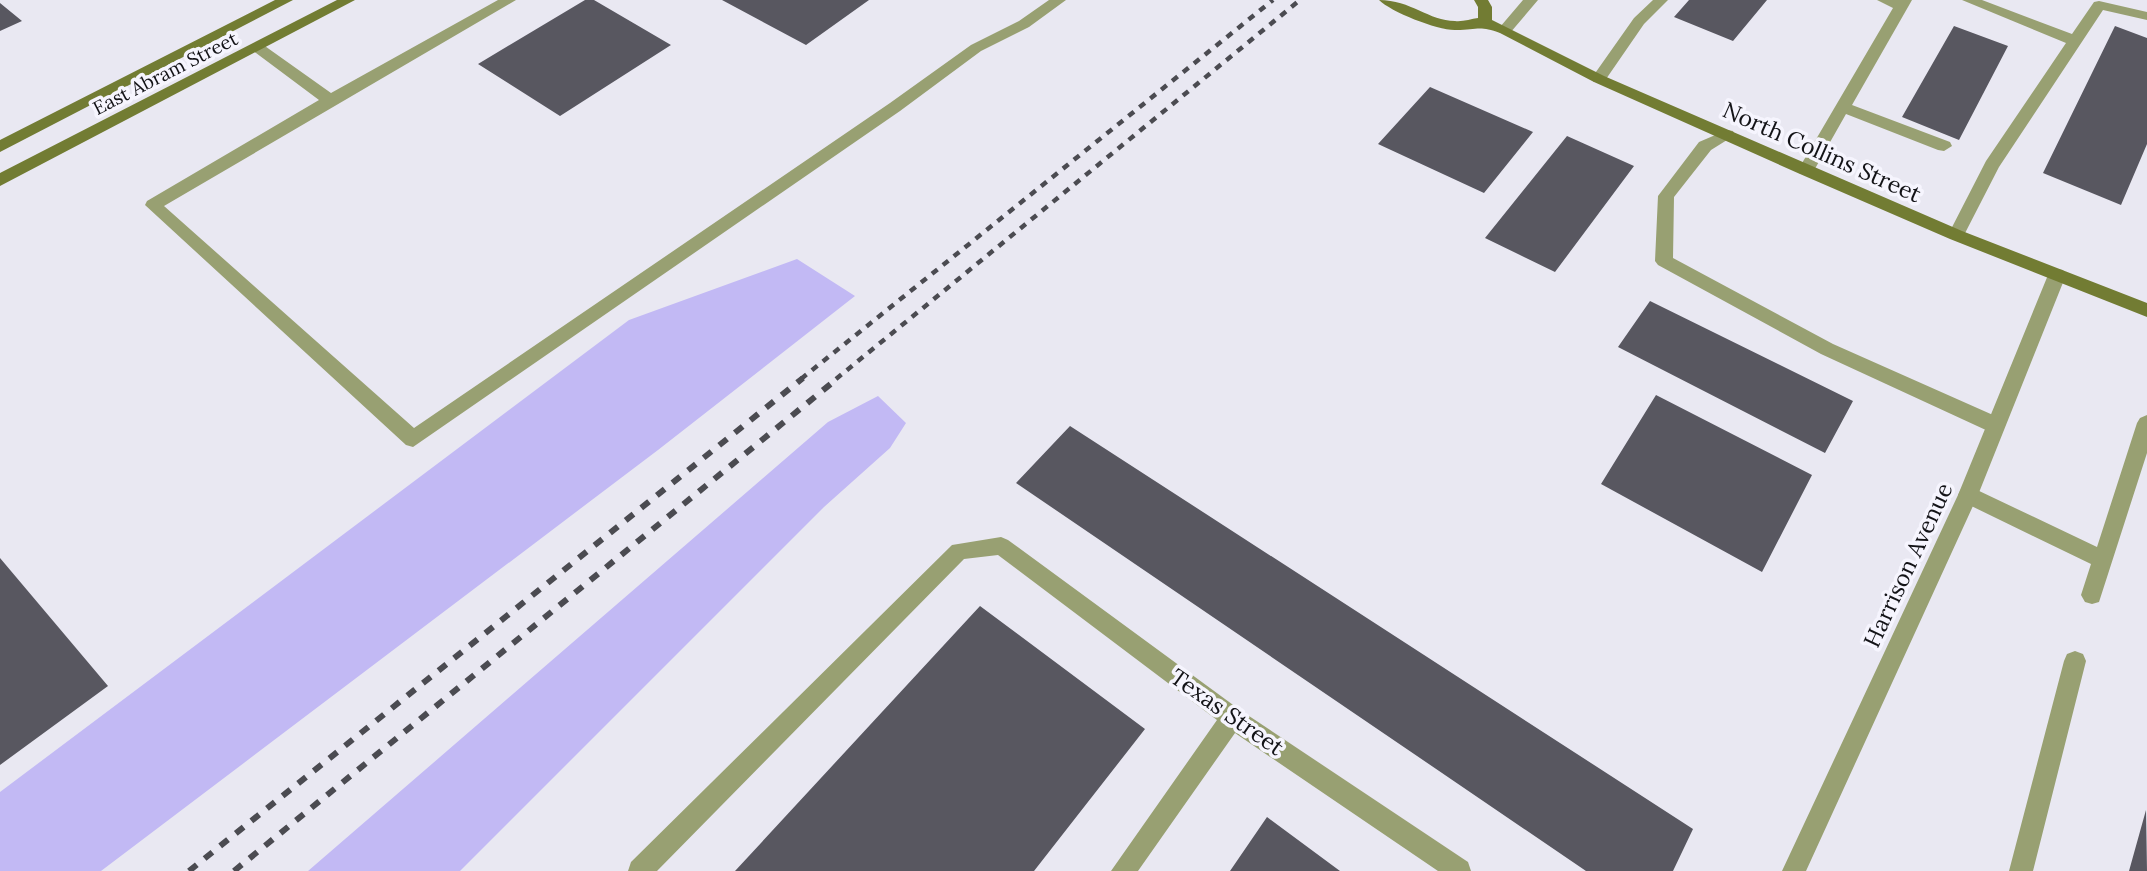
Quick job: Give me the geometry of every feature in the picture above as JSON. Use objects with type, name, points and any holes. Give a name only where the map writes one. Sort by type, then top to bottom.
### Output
[{"type":"main road","name":"East Abram Street","points":[[0,180],[348,0]]},
{"type":"main road","name":"North Collins Street","points":[[1386,0],[1438,23],[1455,26],[1485,22],[1505,30],[1599,79],[1806,170],[1956,235],[2147,310]]},
{"type":"main road","points":[[1481,0],[1485,7],[1485,22]]},
{"type":"main road","name":"East Abram Street","points":[[0,147],[274,2]]},
{"type":"street","points":[[1029,0],[1053,4]]},
{"type":"street","points":[[1505,30],[1531,0]]},
{"type":"street","points":[[1599,79],[1639,22],[1661,0]]},
{"type":"street","points":[[1806,170],[1903,3],[1884,0]]},
{"type":"street","points":[[1969,0],[2073,40]]},
{"type":"street","points":[[257,47],[330,100],[153,205],[413,439],[884,115],[976,48],[1024,24],[1053,4]]},
{"type":"street","points":[[1956,235],[1992,165],[2073,40],[2099,5],[2147,16]]},
{"type":"street","points":[[1843,107],[1944,146]]},
{"type":"street","points":[[1727,135],[1705,146],[1666,196],[1664,261],[1827,349],[1995,425]]},
{"type":"street","name":"Harrison Avenue","points":[[1794,871],[1968,495],[2057,275]]},
{"type":"street","points":[[2092,594],[2147,423]]},
{"type":"street","points":[[1968,495],[2103,560]]},
{"type":"street","name":"Texas Street","points":[[640,871],[959,551],[1001,546],[1232,718],[1459,871]]},
{"type":"street","points":[[2021,871],[2075,661]]},
{"type":"street","points":[[1123,871],[1232,718]]},
{"type":"lane","points":[[330,100],[509,0]]},
{"type":"shaded area","points":[[797,259],[855,296],[658,450],[101,871],[0,871],[0,792],[629,320]]},
{"type":"shaded area","points":[[878,396],[906,423],[890,448],[824,507],[460,871],[308,871],[828,422]]},
{"type":"building","points":[[585,0],[594,0],[671,45],[560,116],[478,64]]},
{"type":"building","points":[[722,0],[869,0],[806,45]]},
{"type":"building","points":[[1689,0],[1767,0],[1733,41],[1674,17]]},
{"type":"building","points":[[0,3],[22,21],[0,31]]},
{"type":"building","points":[[1954,26],[2008,46],[1959,140],[1902,117]]},
{"type":"building","points":[[2115,26],[2147,38],[2147,144],[2121,205],[2043,173]]},
{"type":"building","points":[[1430,87],[1533,132],[1484,193],[1378,144]]},
{"type":"building","points":[[1567,136],[1634,166],[1555,272],[1485,238]]},
{"type":"building","points":[[1650,301],[1853,401],[1825,453],[1618,347]]},
{"type":"building","points":[[1656,395],[1812,475],[1762,572],[1601,484]]},
{"type":"building","points":[[1070,426],[1693,829],[1673,871],[1586,871],[1016,483]]},
{"type":"building","points":[[0,558],[108,686],[0,765]]},
{"type":"building","points":[[980,606],[1145,729],[1034,871],[735,871]]},
{"type":"building","points":[[2146,810],[2147,871],[2129,871]]},
{"type":"building","points":[[1267,817],[1340,871],[1230,871]]},
{"type":"railway","points":[[801,379],[1273,0]]},
{"type":"railway","points":[[836,379],[1300,0]]},
{"type":"railway","points":[[189,871],[803,378]]},
{"type":"railway","points":[[234,871],[838,378]]}]
